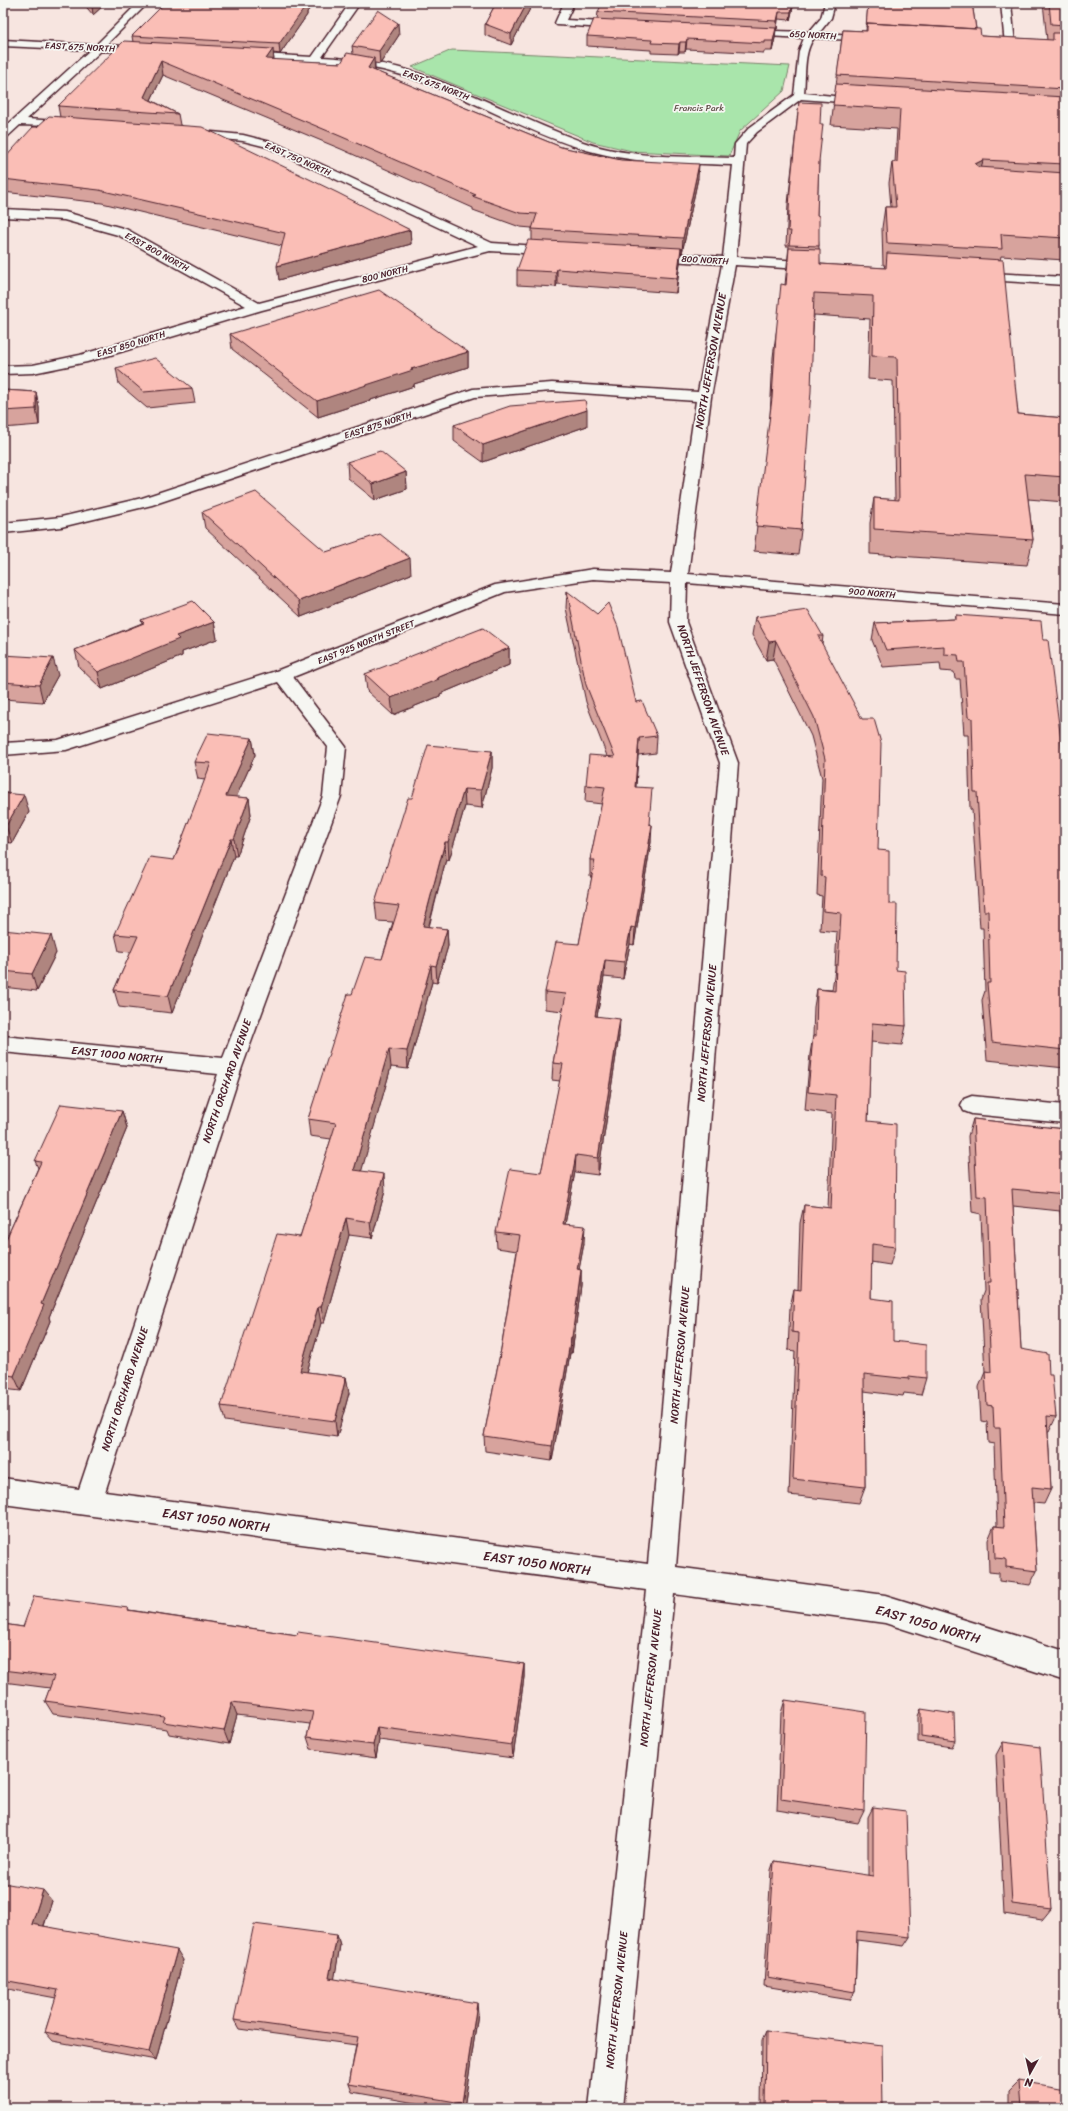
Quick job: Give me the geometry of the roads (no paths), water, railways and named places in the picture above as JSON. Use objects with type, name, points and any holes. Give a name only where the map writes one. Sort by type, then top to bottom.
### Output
[{"type":"street","points":[[3,135],[98,48],[143,3]]},
{"type":"street","points":[[315,60],[355,3]]},
{"type":"street","points":[[569,3],[560,23],[632,26]]},
{"type":"street","points":[[830,3],[830,10],[824,23],[805,44],[799,96],[872,103]]},
{"type":"street","points":[[1006,3],[1010,45]]},
{"type":"street","name":"650 NORTH","points":[[734,31],[884,39]]},
{"type":"street","name":"EAST 675 NORTH","points":[[3,43],[152,51]]},
{"type":"street","name":"EAST 675 NORTH","points":[[229,55],[358,63],[416,76],[582,145],[639,158],[739,162]]},
{"type":"street","name":"NORTH JEFFERSON AVENUE","points":[[606,2108],[661,1579],[730,763],[678,622],[679,577],[704,398],[729,261],[741,144],[753,130],[799,96]]},
{"type":"street","points":[[18,122],[81,126]]},
{"type":"street","name":"EAST 750 NORTH","points":[[183,133],[243,138],[271,145],[490,247]]},
{"type":"street","name":"EAST 800 NORTH","points":[[3,213],[65,216],[122,232],[256,307]]},
{"type":"street","name":"800 NORTH","points":[[256,307],[490,247],[570,252]]},
{"type":"street","name":"800 NORTH","points":[[641,256],[831,267]]},
{"type":"street","points":[[964,275],[1065,281]]},
{"type":"street","name":"EAST 850 NORTH","points":[[3,370],[33,369],[82,359],[256,307]]},
{"type":"street","name":"EAST 875 NORTH","points":[[3,528],[61,522],[147,502],[473,393],[552,387],[704,398]]},
{"type":"street","name":"EAST 925 NORTH STREET","points":[[3,749],[60,746],[282,675],[501,588],[593,574],[679,577]]},
{"type":"street","name":"900 NORTH","points":[[679,577],[1065,609]]},
{"type":"street","name":"NORTH ORCHARD AVENUE","points":[[88,1503],[231,1067],[332,796],[337,747],[282,675]]},
{"type":"street","name":"EAST 1000 NORTH","points":[[3,1044],[231,1067]]},
{"type":"street","points":[[972,1105],[1065,1114]]},
{"type":"street","name":"EAST 1050 NORTH","points":[[3,1491],[885,1609],[1065,1666]]},
{"type":"park label","name":"Francis Park","points":[[699,108]]}]
